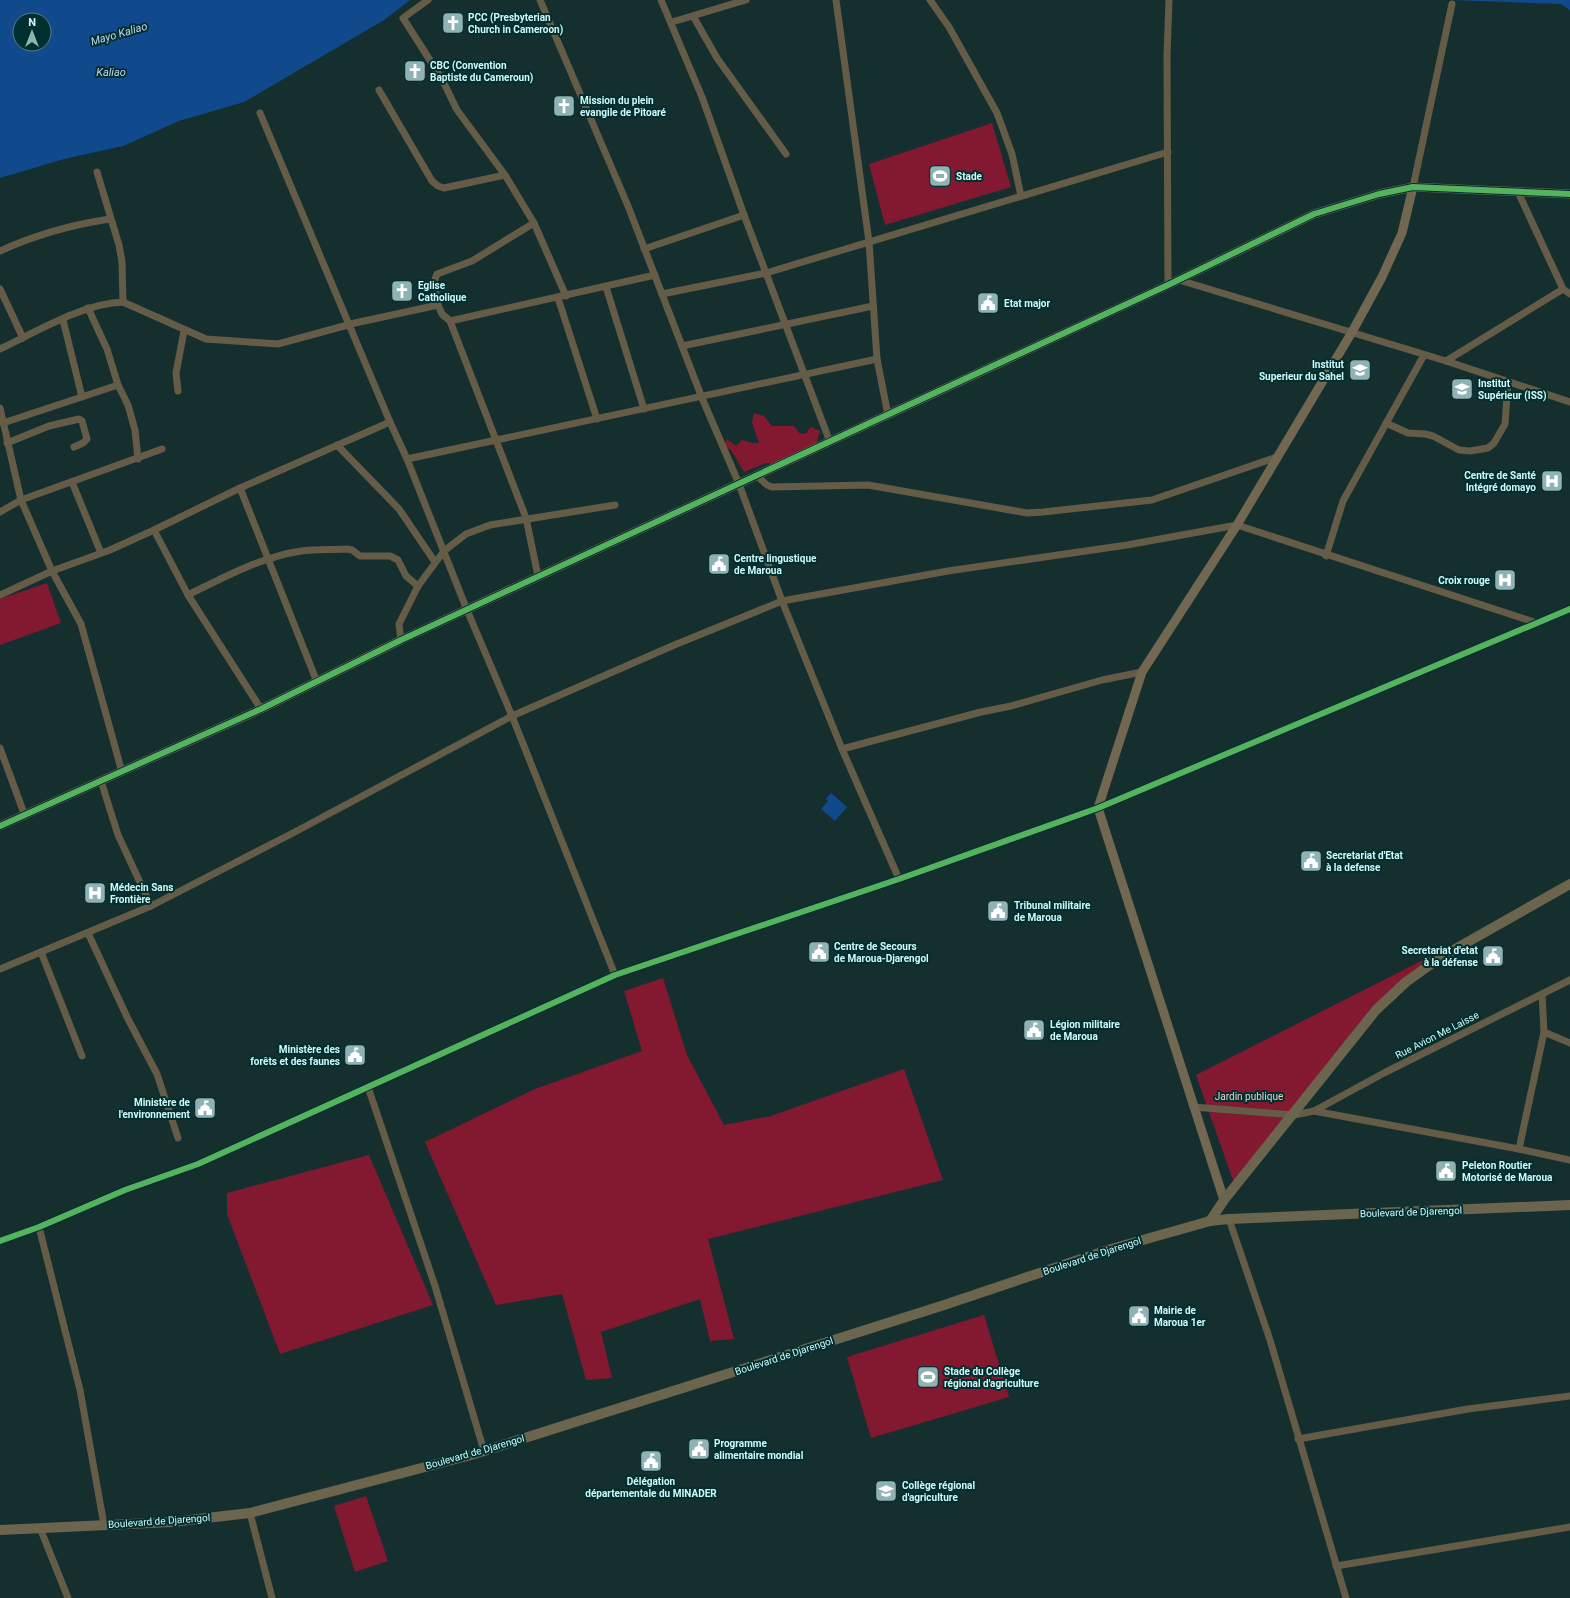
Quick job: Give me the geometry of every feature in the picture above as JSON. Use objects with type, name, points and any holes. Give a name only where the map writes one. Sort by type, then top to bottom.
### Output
[{"type":"main road","points":[[1210,1221],[1224,1200],[1294,1115],[1376,1010],[1406,982],[1441,957],[1570,884]]},
{"type":"main road","name":"Boulevard de Djarengol","points":[[0,1530],[172,1522],[250,1513],[484,1451],[938,1307],[1111,1249],[1210,1221],[1570,1205]]},
{"type":"street","points":[[428,0],[404,18],[442,79],[457,110],[505,175],[534,223],[562,297],[597,419]]},
{"type":"street","points":[[540,0],[655,275],[702,398],[739,484],[782,601],[842,749],[899,879]]},
{"type":"street","points":[[661,0],[672,22],[702,97],[744,215],[830,442]]},
{"type":"street","points":[[672,22],[732,2],[746,0]]},
{"type":"street","points":[[836,0],[869,242],[872,306],[877,359],[888,416]]},
{"type":"street","points":[[930,0],[949,27],[997,113],[1012,154],[1021,196]]},
{"type":"street","points":[[1168,285],[1167,56],[1169,0]]},
{"type":"street","points":[[1224,1200],[1098,808],[1142,672],[1237,525],[1352,332],[1382,277],[1402,234],[1452,4]]},
{"type":"street","points":[[693,16],[716,58],[786,154]]},
{"type":"street","points":[[379,90],[432,181],[438,186],[451,187],[505,175]]},
{"type":"street","points":[[260,114],[390,422],[407,458],[467,610],[512,716],[615,976]]},
{"type":"street","points":[[662,294],[766,273],[1168,152]]},
{"type":"street","points":[[97,172],[122,262],[123,302]]},
{"type":"street","points":[[0,826],[262,709],[401,640],[1180,280],[1314,214],[1380,194],[1413,187],[1570,194]]},
{"type":"street","points":[[1518,192],[1563,289],[1570,294]]},
{"type":"street","points":[[644,249],[744,215]]},
{"type":"street","points":[[0,251],[31,237],[77,224],[110,219]]},
{"type":"street","points":[[534,223],[472,261],[437,274],[434,282],[438,305],[442,314],[450,322],[526,518],[538,576]]},
{"type":"street","points":[[450,322],[655,275]]},
{"type":"street","points":[[1180,280],[1424,355],[1446,360],[1570,402]]},
{"type":"street","points":[[606,287],[644,409]]},
{"type":"street","points":[[0,289],[23,338]]},
{"type":"street","points":[[1446,360],[1563,289]]},
{"type":"street","points":[[0,349],[88,308],[112,302],[123,302],[206,340],[278,344],[350,325],[438,305]]},
{"type":"street","points":[[682,346],[872,306]]},
{"type":"street","points":[[88,308],[107,349],[118,386],[128,405],[135,430],[138,459]]},
{"type":"street","points":[[63,320],[82,397]]},
{"type":"street","points":[[178,390],[176,373],[184,331]]},
{"type":"street","points":[[1326,556],[1343,501],[1424,355]]},
{"type":"street","points":[[407,458],[702,398],[877,359]]},
{"type":"street","points":[[1386,423],[1408,433],[1433,436],[1459,450],[1470,451],[1488,448],[1494,443],[1505,424],[1508,382]]},
{"type":"street","points":[[3,423],[118,386]]},
{"type":"street","points":[[0,408],[21,500],[52,570],[81,624],[122,772]]},
{"type":"street","points":[[7,443],[49,426],[79,419],[82,421],[87,439],[83,443],[74,447]]},
{"type":"street","points":[[0,595],[52,570],[101,553],[154,530],[240,488],[390,422]]},
{"type":"street","points":[[337,445],[399,509],[435,562]]},
{"type":"street","points":[[0,512],[21,500],[138,459],[162,449]]},
{"type":"street","points":[[757,476],[767,485],[772,486],[868,485],[1027,512],[1043,512],[1152,500],[1277,456]]},
{"type":"street","points":[[72,482],[101,553]]},
{"type":"street","points":[[240,488],[317,682]]},
{"type":"street","points":[[401,640],[399,624],[418,586],[444,551],[466,534],[490,525],[526,518],[615,505]]},
{"type":"street","points":[[0,969],[151,906],[293,834],[512,716],[672,646],[782,601],[948,571],[1128,545],[1237,525],[1326,556],[1537,623]]},
{"type":"street","points":[[154,530],[188,595],[262,709]]},
{"type":"street","points":[[188,595],[230,574],[268,559],[302,551],[347,549],[364,557],[390,556],[398,560],[406,576],[418,586]]},
{"type":"street","points":[[0,1241],[39,1227],[125,1190],[198,1164],[615,976],[899,879],[1098,808],[1570,609]]},
{"type":"street","points":[[842,749],[981,712],[1011,706],[1102,680],[1142,672]]},
{"type":"street","points":[[0,748],[25,816]]},
{"type":"street","points":[[101,781],[118,835],[151,906]]},
{"type":"street","points":[[88,933],[127,1016],[157,1074],[178,1138]]},
{"type":"street","points":[[41,952],[82,1056]]},
{"type":"street","name":"Rue Avion Me Laisse","points":[[1314,1111],[1384,1073],[1570,980]]},
{"type":"street","points":[[1519,1148],[1544,1032],[1542,994]]},
{"type":"street","points":[[1544,1032],[1570,1043]]},
{"type":"street","points":[[368,1087],[435,1286],[484,1451]]},
{"type":"street","points":[[1194,1107],[1294,1115],[1314,1111],[1519,1148],[1570,1160]]},
{"type":"street","points":[[1229,1219],[1270,1340],[1346,1598]]},
{"type":"street","points":[[39,1227],[80,1390],[104,1525]]},
{"type":"street","points":[[1298,1439],[1468,1409],[1570,1396]]},
{"type":"street","points":[[250,1513],[272,1598]]},
{"type":"street","points":[[1336,1566],[1570,1527]]},
{"type":"street","points":[[40,1528],[68,1598]]},
{"type":"green space","name":"Stade","points":[[992,123],[1011,187],[885,225],[869,164]]},
{"type":"green space","points":[[754,413],[764,416],[772,426],[794,426],[799,433],[805,434],[811,427],[820,431],[815,449],[781,465],[766,463],[744,472],[731,450],[723,446],[727,439],[736,446],[742,440],[759,443],[752,423]]},
{"type":"green space","points":[[47,583],[61,623],[0,645],[0,599]]},
{"type":"green space","name":"Jardin publique","points":[[1441,951],[1372,1007],[1234,1183],[1196,1075]]},
{"type":"green space","points":[[663,978],[687,1055],[724,1125],[771,1116],[904,1069],[943,1180],[708,1239],[734,1339],[710,1341],[700,1299],[601,1332],[612,1378],[586,1380],[562,1294],[496,1305],[425,1142],[535,1089],[642,1051],[624,991]]},
{"type":"green space","points":[[369,1155],[433,1305],[280,1354],[227,1214],[227,1193]]},
{"type":"green space","name":"Stade du Collège régional d'agriculture","points":[[984,1315],[1009,1397],[871,1438],[847,1357]]},
{"type":"green space","points":[[366,1496],[388,1561],[355,1572],[334,1506]]},
{"type":"water","name":"Kaliao","points":[[0,0],[410,0],[384,20],[244,102],[179,121],[123,146],[64,159],[0,178]]},
{"type":"water","points":[[1452,0],[1570,0],[1570,10],[1561,4]]},
{"type":"water","points":[[831,793],[847,807],[835,821],[821,809],[828,801],[826,799]]},
{"type":"cycle path","points":[[0,826],[261,709],[401,640],[1168,285],[1314,214],[1379,194],[1413,187],[1570,194]]},
{"type":"cycle path","points":[[0,1241],[39,1227],[125,1190],[198,1164],[615,975],[899,879],[1098,808],[1570,609]]},
{"type":"place","name":"PCC (Presbyterian Church in Cameroon)","points":[[453,23]]},
{"type":"place","name":"CBC (Convention Baptiste du Cameroun)","points":[[415,71]]},
{"type":"place","name":"Mission du plein evangile de Pitoaré","points":[[564,106]]},
{"type":"place","name":"Stade","points":[[940,176]]},
{"type":"place","name":"Eglise Catholique","points":[[402,291]]},
{"type":"place","name":"Etat major","points":[[988,303]]},
{"type":"place","name":"Institut Superieur du Sahel","points":[[1360,370]]},
{"type":"place","name":"Institut Supérieur (ISS)","points":[[1462,389]]},
{"type":"place","name":"Centre de Santé Intégré domayo","points":[[1552,481]]},
{"type":"place","name":"Centre lingustique de Maroua","points":[[719,564]]},
{"type":"place","name":"Croix rouge","points":[[1505,580]]},
{"type":"place","name":"Secretariat d'Etat à la defense","points":[[1311,861]]},
{"type":"place","name":"Médecin Sans Frontière","points":[[95,893]]},
{"type":"place","name":"Tribunal militaire de Maroua","points":[[998,911]]},
{"type":"place","name":"Centre de Secours de Maroua-Djarengol","points":[[819,952]]},
{"type":"place","name":"Secretariat d'etat à la défense","points":[[1493,956]]},
{"type":"place","name":"Légion militaire de Maroua","points":[[1034,1030]]},
{"type":"place","name":"Ministère des forêts et des faunes","points":[[355,1055]]},
{"type":"place","name":"Ministère de l'environnement","points":[[205,1108]]},
{"type":"place","name":"Peleton Routier Motorisé de Maroua","points":[[1446,1171]]},
{"type":"place","name":"Mairie de Maroua 1er","points":[[1139,1316]]},
{"type":"place","name":"Stade du Collège régional d'agriculture","points":[[928,1377]]},
{"type":"place","name":"Programme alimentaire mondial","points":[[699,1449]]},
{"type":"place","name":"Délégation départementale du MINADER","points":[[651,1461]]},
{"type":"place","name":"Collège régional d'agriculture","points":[[886,1491]]},
{"type":"water label","name":"Mayo Kaliao","points":[[119,34]]}]
